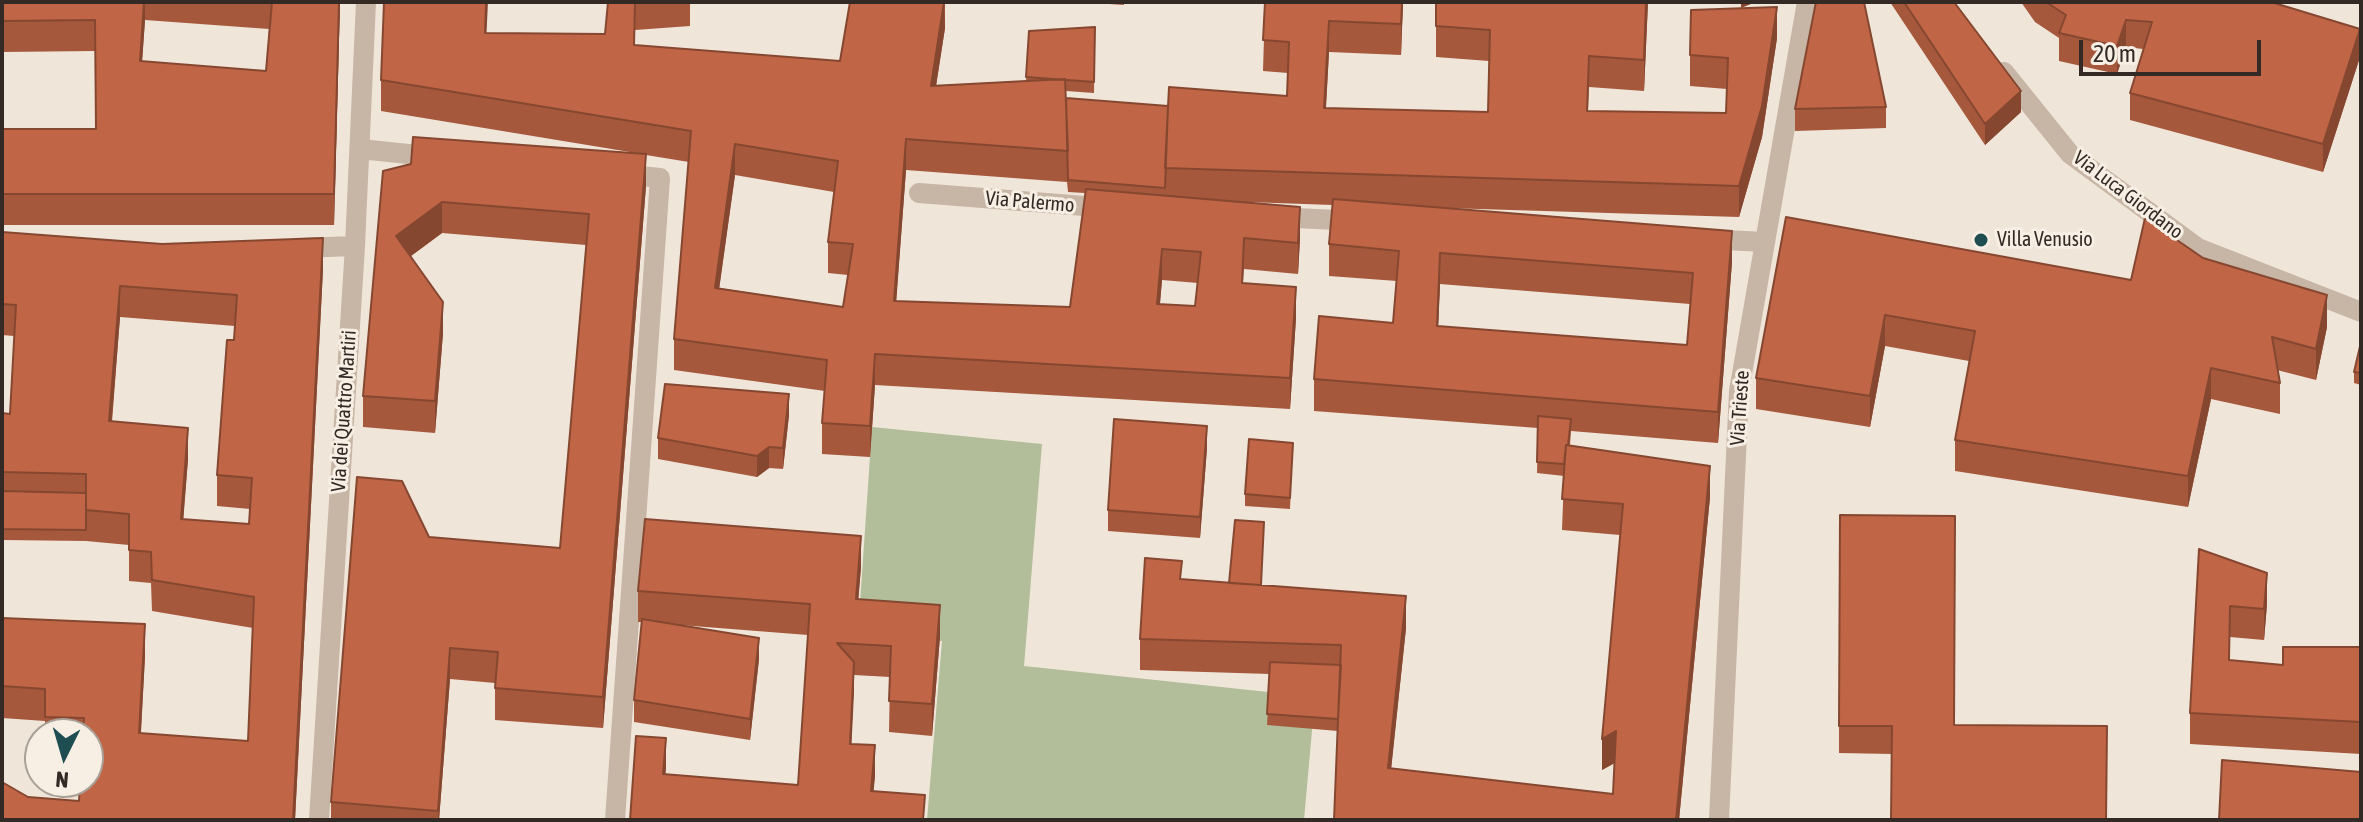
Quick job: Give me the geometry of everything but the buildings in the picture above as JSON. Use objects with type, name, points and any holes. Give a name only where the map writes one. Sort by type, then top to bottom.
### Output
[{"type":"street","name":"Via dei Quattro Martiri","points":[[319,820],[355,246],[366,2]]},
{"type":"street","name":"Via Trieste","points":[[1719,820],[1739,391],[1807,2]]},
{"type":"street","name":"Via Luca Giordano","points":[[1992,56],[2070,154],[2198,248],[2361,312]]},
{"type":"street","points":[[360,149],[454,158]]},
{"type":"street","points":[[597,172],[660,178],[652,392],[636,632],[615,820]]},
{"type":"street","name":"Via Palermo","points":[[919,193],[1137,210]]},
{"type":"street","points":[[1257,216],[1378,222]]},
{"type":"street","points":[[1687,238],[1764,242]]},
{"type":"street","points":[[278,249],[355,246]]},
{"type":"green space","points":[[872,427],[1042,444],[1024,666],[1315,697],[1304,820],[927,820],[942,641],[858,633]]},
{"type":"place","name":"Villa Venusio","points":[[1981,240]]}]
